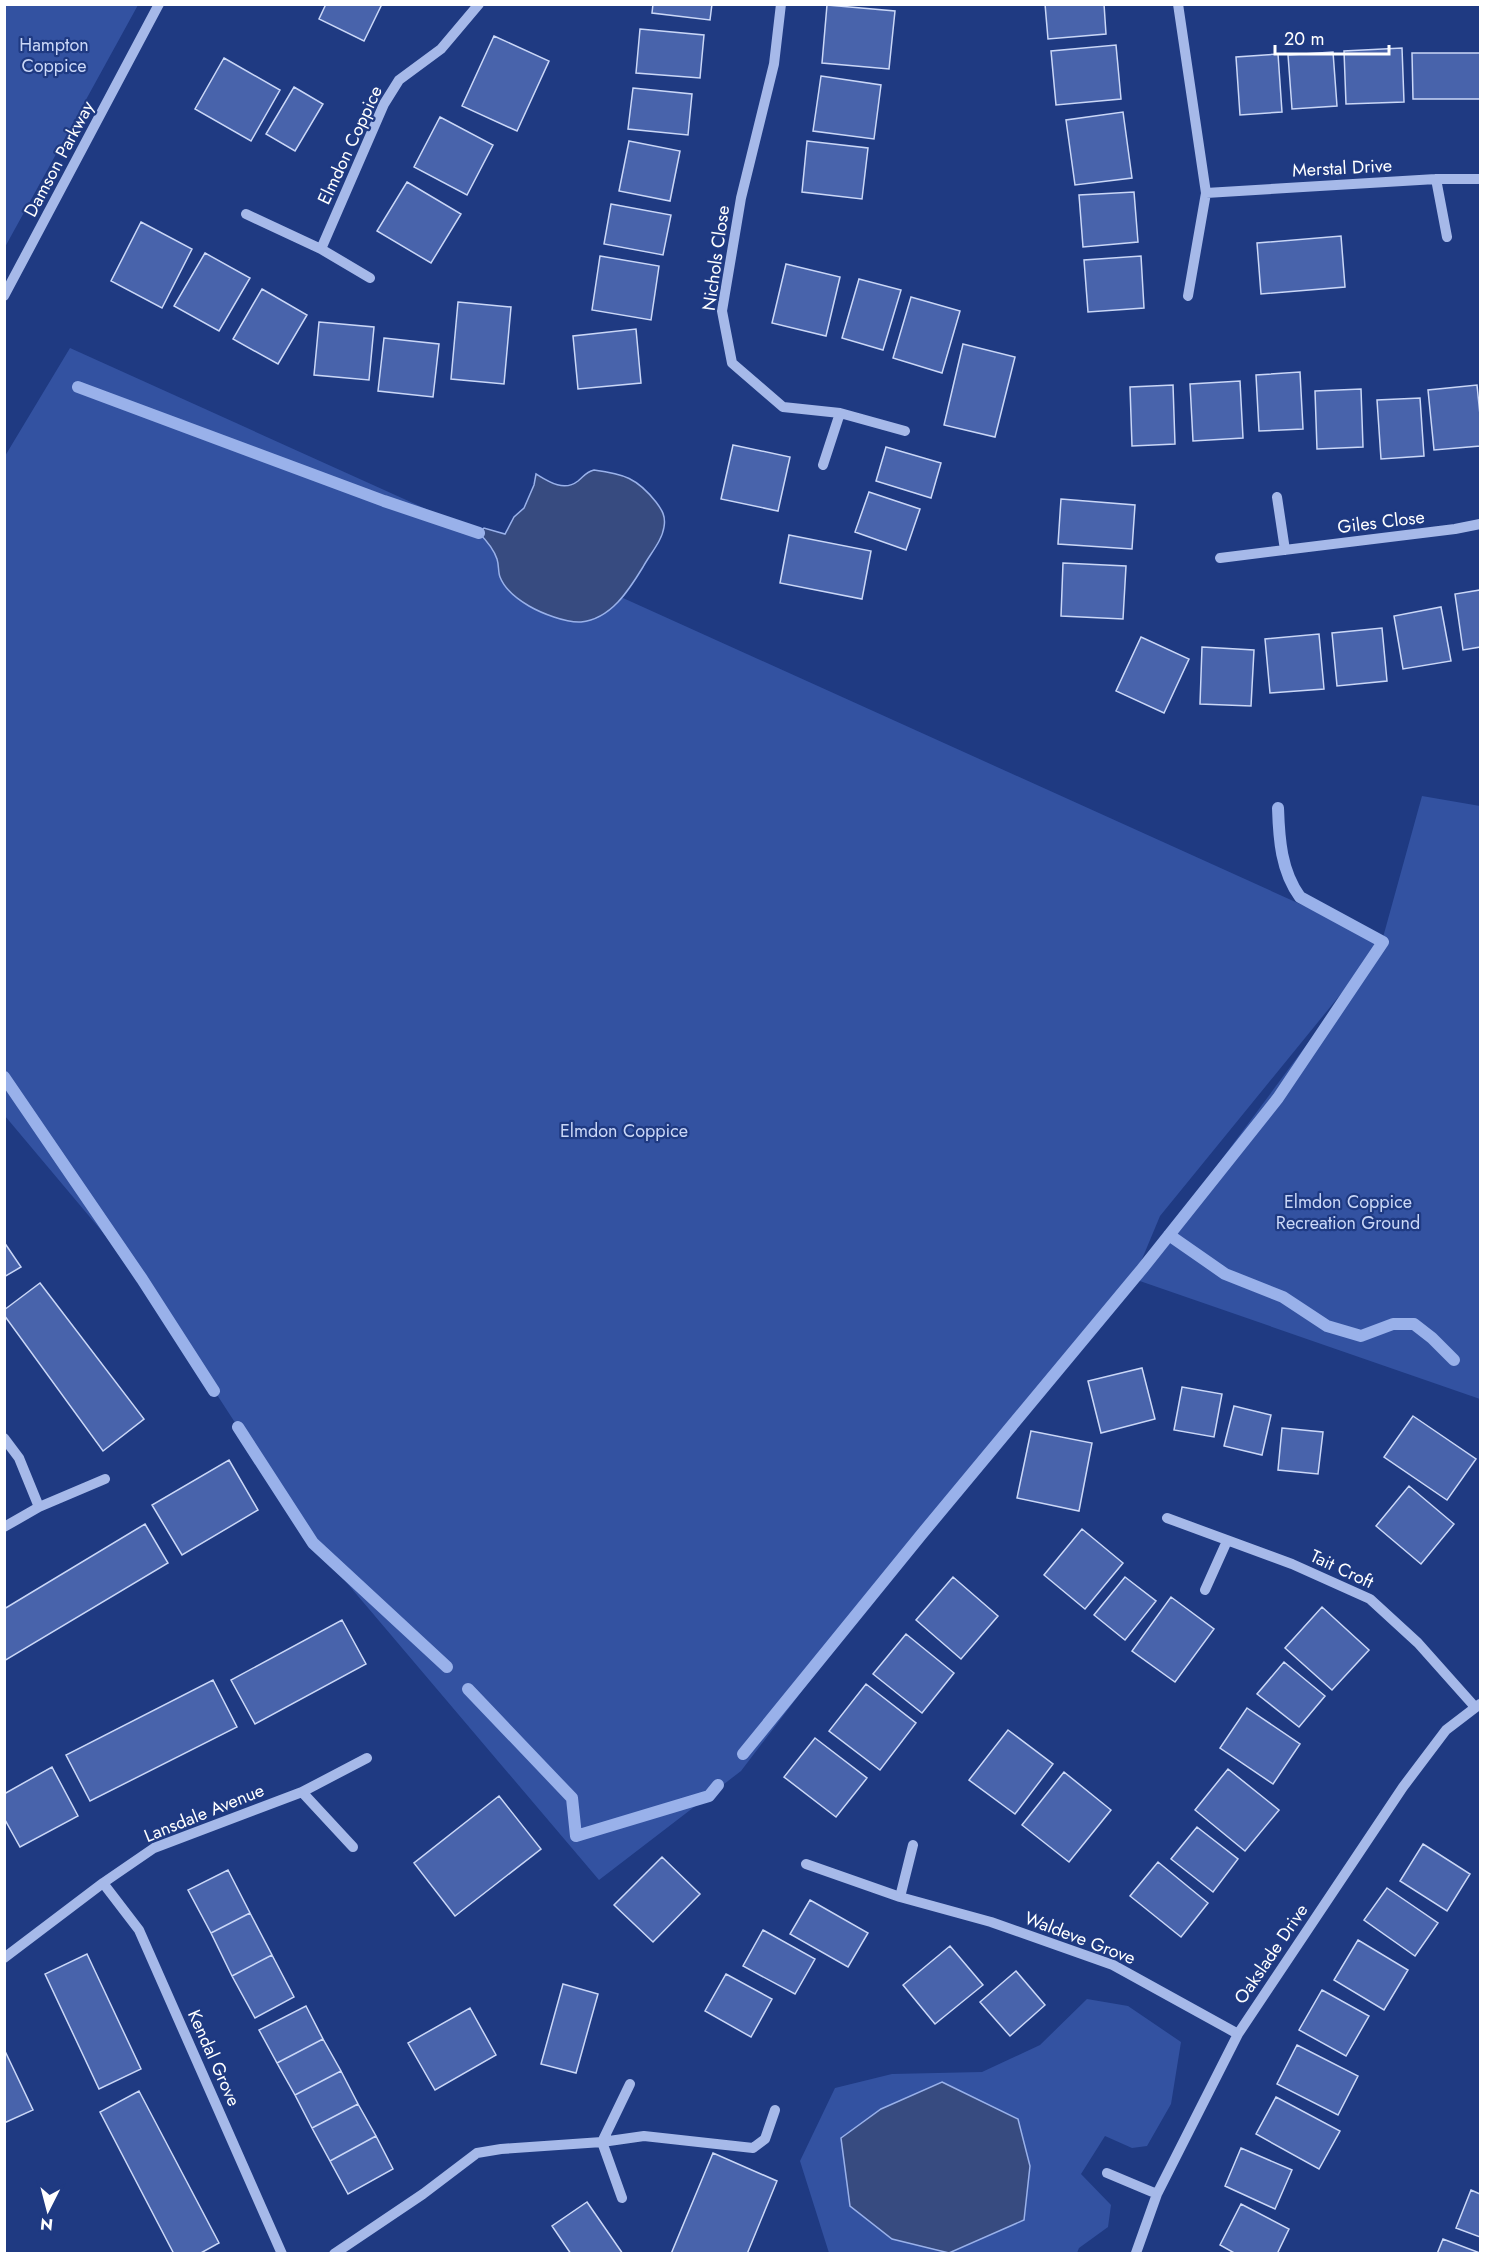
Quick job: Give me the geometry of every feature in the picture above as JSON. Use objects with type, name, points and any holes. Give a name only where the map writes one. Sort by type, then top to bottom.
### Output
[{"type":"street","name":"Damson Parkway","points":[[4,296],[159,4]]},
{"type":"street","name":"Elmdon Coppice","points":[[321,249],[384,104],[399,80],[441,49],[479,4]]},
{"type":"street","name":"Nichols Close","points":[[781,4],[774,64],[741,198],[722,310],[732,363],[783,407],[840,413],[905,431]]},
{"type":"street","points":[[1178,4],[1206,193],[1188,296]]},
{"type":"street","points":[[1436,179],[1447,237]]},
{"type":"street","name":"Merstal Drive","points":[[1206,193],[1436,179],[1480,179]]},
{"type":"street","points":[[246,214],[321,249],[370,278]]},
{"type":"street","points":[[823,465],[840,413]]},
{"type":"street","points":[[1277,497],[1285,550]]},
{"type":"street","name":"Giles Close","points":[[1220,558],[1480,524]]},
{"type":"street","points":[[4,1438],[19,1458],[39,1507]]},
{"type":"street","points":[[4,1527],[39,1507],[105,1479]]},
{"type":"street","name":"Tait Croft","points":[[1167,1518],[1292,1564],[1370,1599],[1418,1643],[1478,1705]]},
{"type":"street","points":[[1205,1590],[1227,1541]]},
{"type":"street","name":"Oakslade Drive","points":[[1136,2253],[1157,2194],[1238,2034],[1403,1787],[1446,1730],[1478,1705]]},
{"type":"street","name":"Lansdale Avenue","points":[[4,1958],[154,1848],[302,1792],[367,1758]]},
{"type":"street","points":[[302,1792],[353,1847]]},
{"type":"street","points":[[900,1897],[913,1845]]},
{"type":"street","name":"Waldeve Grove","points":[[806,1864],[900,1897],[991,1922],[1113,1965],[1238,2034]]},
{"type":"street","name":"Kendal Grove","points":[[104,1883],[139,1930],[282,2253]]},
{"type":"street","points":[[622,2198],[602,2142],[630,2084]]},
{"type":"street","points":[[334,2253],[423,2194],[477,2153],[644,2136],[753,2148],[765,2139],[775,2110]]},
{"type":"street","points":[[1107,2173],[1157,2194]]},
{"type":"green space","name":"Hampton Coppice","points":[[4,5],[138,5],[5,247]]},
{"type":"green space","name":"Elmdon Coppice","points":[[70,348],[1382,941],[1422,796],[1480,806],[1480,1399],[1134,1279],[921,1535],[741,1771],[599,1880],[313,1543],[142,1279],[5,1116],[5,456]],"holes":[[[1371,958],[1135,1276],[1160,1216]]]},
{"type":"green space","points":[[1087,1999],[1128,2006],[1181,2042],[1171,2104],[1147,2146],[1132,2148],[1105,2136],[1081,2174],[1111,2205],[1108,2227],[1079,2248],[1077,2253],[829,2253],[800,2161],[835,2088],[892,2074],[982,2072],[1040,2045]]},
{"type":"shaded area","points":[[594,470],[629,478],[643,487],[662,511],[664,527],[661,537],[632,585],[618,602],[592,620],[568,621],[534,609],[512,594],[500,577],[494,552],[479,533],[484,528],[505,534],[514,517],[524,508],[536,474],[557,485],[567,486]]},
{"type":"shaded area","points":[[942,2082],[1018,2119],[1030,2166],[1024,2220],[949,2253],[892,2239],[850,2206],[841,2138],[881,2109]]},
{"type":"building","points":[[326,4],[382,4],[364,41],[319,19]]},
{"type":"building","points":[[653,4],[712,4],[710,20],[652,13]]},
{"type":"building","points":[[1045,4],[1104,4],[1106,34],[1048,39]]},
{"type":"building","points":[[827,5],[895,11],[889,69],[822,63]]},
{"type":"building","points":[[640,29],[704,35],[700,78],[636,73]]},
{"type":"building","points":[[494,36],[549,61],[517,131],[462,106]]},
{"type":"building","points":[[1116,45],[1121,99],[1056,105],[1051,51]]},
{"type":"building","points":[[1402,48],[1404,102],[1346,104],[1344,51]]},
{"type":"building","points":[[1333,52],[1337,106],[1292,109],[1288,55]]},
{"type":"building","points":[[1412,53],[1480,53],[1480,99],[1413,99]]},
{"type":"building","points":[[1278,54],[1282,112],[1240,115],[1236,57]]},
{"type":"building","points":[[224,58],[280,90],[251,141],[195,109]]},
{"type":"building","points":[[821,76],[881,85],[874,139],[813,131]]},
{"type":"building","points":[[294,87],[323,104],[295,151],[266,134]]},
{"type":"building","points":[[633,88],[692,94],[688,135],[628,129]]},
{"type":"building","points":[[1123,112],[1132,178],[1075,185],[1066,120]]},
{"type":"building","points":[[440,117],[493,145],[467,195],[414,167]]},
{"type":"building","points":[[629,141],[680,151],[670,201],[619,191]]},
{"type":"building","points":[[807,141],[868,148],[862,199],[802,192]]},
{"type":"building","points":[[407,182],[461,214],[431,263],[377,231]]},
{"type":"building","points":[[1134,192],[1138,242],[1083,247],[1079,195]]},
{"type":"building","points":[[611,204],[671,215],[663,255],[604,244]]},
{"type":"building","points":[[141,222],[192,249],[162,308],[111,281]]},
{"type":"building","points":[[1341,236],[1345,287],[1261,294],[1257,243]]},
{"type":"building","points":[[205,253],[250,278],[219,331],[174,306]]},
{"type":"building","points":[[600,256],[659,266],[651,320],[592,310]]},
{"type":"building","points":[[1141,256],[1144,308],[1088,312],[1084,260]]},
{"type":"building","points":[[786,264],[840,277],[826,336],[772,323]]},
{"type":"building","points":[[859,279],[901,290],[883,350],[842,338]]},
{"type":"building","points":[[262,289],[307,315],[278,364],[233,339]]},
{"type":"building","points":[[911,297],[960,311],[942,373],[893,358]]},
{"type":"building","points":[[458,302],[511,307],[504,384],[451,379]]},
{"type":"building","points":[[319,322],[374,327],[369,380],[314,375]]},
{"type":"building","points":[[636,329],[641,383],[578,389],[573,336]]},
{"type":"building","points":[[384,338],[439,344],[433,397],[378,391]]},
{"type":"building","points":[[963,344],[1015,357],[995,437],[944,425]]},
{"type":"building","points":[[1300,372],[1303,429],[1259,431],[1256,375]]},
{"type":"building","points":[[1240,381],[1243,438],[1193,441],[1190,384]]},
{"type":"building","points":[[1173,385],[1175,444],[1132,446],[1130,387]]},
{"type":"building","points":[[1477,385],[1480,446],[1434,450],[1428,390]]},
{"type":"building","points":[[1361,389],[1363,447],[1317,449],[1315,391]]},
{"type":"building","points":[[1420,398],[1424,456],[1381,459],[1377,400]]},
{"type":"building","points":[[733,445],[790,457],[778,511],[721,499]]},
{"type":"building","points":[[886,447],[941,463],[931,498],[876,481]]},
{"type":"building","points":[[869,492],[920,509],[906,550],[855,532]]},
{"type":"building","points":[[1061,499],[1135,505],[1132,549],[1058,544]]},
{"type":"building","points":[[789,535],[871,551],[862,599],[780,583]]},
{"type":"building","points":[[1063,563],[1126,566],[1123,619],[1061,616]]},
{"type":"building","points":[[1480,590],[1480,647],[1463,650],[1455,594]]},
{"type":"building","points":[[1441,607],[1451,661],[1403,669],[1394,616]]},
{"type":"building","points":[[1382,628],[1387,681],[1337,686],[1332,633]]},
{"type":"building","points":[[1319,634],[1324,689],[1270,693],[1265,639]]},
{"type":"building","points":[[1141,637],[1189,659],[1164,713],[1116,691]]},
{"type":"building","points":[[1202,647],[1254,650],[1251,706],[1200,704]]},
{"type":"building","points":[[4,1242],[21,1267],[4,1277]]},
{"type":"building","points":[[40,1283],[144,1419],[103,1451],[4,1315],[4,1310]]},
{"type":"building","points":[[1142,1368],[1155,1419],[1101,1433],[1088,1381]]},
{"type":"building","points":[[1182,1387],[1222,1394],[1214,1437],[1174,1430]]},
{"type":"building","points":[[1234,1406],[1271,1415],[1262,1455],[1224,1446]]},
{"type":"building","points":[[1413,1416],[1476,1459],[1447,1500],[1384,1457]]},
{"type":"building","points":[[1282,1428],[1323,1432],[1318,1474],[1278,1470]]},
{"type":"building","points":[[1031,1431],[1092,1443],[1079,1511],[1017,1498]]},
{"type":"building","points":[[229,1460],[258,1510],[182,1555],[152,1505]]},
{"type":"building","points":[[1409,1486],[1454,1524],[1421,1564],[1376,1526]]},
{"type":"building","points":[[145,1524],[168,1563],[4,1661],[4,1609]]},
{"type":"building","points":[[1082,1529],[1123,1563],[1085,1609],[1044,1575]]},
{"type":"building","points":[[953,1577],[998,1616],[961,1659],[916,1620]]},
{"type":"building","points":[[1125,1577],[1156,1601],[1125,1640],[1094,1615]]},
{"type":"building","points":[[1171,1597],[1214,1629],[1175,1682],[1132,1651]]},
{"type":"building","points":[[1322,1607],[1369,1650],[1332,1690],[1285,1648]]},
{"type":"building","points":[[342,1620],[366,1664],[255,1724],[231,1680]]},
{"type":"building","points":[[906,1634],[954,1673],[922,1713],[873,1674]]},
{"type":"building","points":[[1284,1662],[1325,1696],[1299,1727],[1257,1694]]},
{"type":"building","points":[[213,1680],[237,1727],[90,1801],[66,1755]]},
{"type":"building","points":[[866,1684],[916,1723],[880,1770],[829,1731]]},
{"type":"building","points":[[1247,1708],[1300,1744],[1273,1784],[1220,1748]]},
{"type":"building","points":[[1008,1730],[1053,1764],[1015,1814],[969,1780]]},
{"type":"building","points":[[815,1738],[867,1778],[836,1817],[784,1777]]},
{"type":"building","points":[[52,1767],[78,1816],[20,1847],[4,1818],[4,1794]]},
{"type":"building","points":[[1228,1769],[1279,1810],[1245,1851],[1195,1810]]},
{"type":"building","points":[[1064,1772],[1111,1810],[1069,1862],[1022,1825]]},
{"type":"building","points":[[499,1796],[541,1849],[455,1916],[414,1863]]},
{"type":"building","points":[[1197,1827],[1238,1859],[1213,1892],[1171,1859]]},
{"type":"building","points":[[1423,1844],[1470,1874],[1447,1911],[1400,1881]]},
{"type":"building","points":[[662,1857],[700,1894],[653,1942],[614,1905]]},
{"type":"building","points":[[1158,1862],[1208,1903],[1181,1937],[1130,1896]]},
{"type":"building","points":[[228,1870],[250,1913],[211,1933],[188,1890]]},
{"type":"building","points":[[1387,1888],[1438,1923],[1415,1956],[1364,1920]]},
{"type":"building","points":[[810,1900],[868,1933],[848,1967],[790,1934]]},
{"type":"building","points":[[250,1913],[272,1955],[232,1976],[211,1933]]},
{"type":"building","points":[[763,1930],[815,1959],[795,1994],[743,1966]]},
{"type":"building","points":[[1358,1940],[1408,1970],[1384,2010],[1334,1980]]},
{"type":"building","points":[[950,1946],[983,1985],[935,2024],[903,1985]]},
{"type":"building","points":[[87,1954],[141,2069],[99,2089],[45,1974]]},
{"type":"building","points":[[272,1955],[294,1997],[255,2018],[232,1976]]},
{"type":"building","points":[[1016,1971],[1045,2005],[1010,2036],[980,2002]]},
{"type":"building","points":[[726,1974],[772,1999],[751,2037],[705,2011]]},
{"type":"building","points":[[563,1984],[598,1994],[576,2073],[541,2064]]},
{"type":"building","points":[[1322,1990],[1369,2016],[1346,2056],[1299,2030]]},
{"type":"building","points":[[306,2006],[323,2039],[277,2063],[259,2030]]},
{"type":"building","points":[[470,2008],[496,2055],[435,2090],[408,2043]]},
{"type":"building","points":[[323,2039],[341,2071],[295,2095],[277,2063]]},
{"type":"building","points":[[1297,2045],[1358,2076],[1338,2115],[1277,2084]]},
{"type":"building","points":[[4,2049],[33,2110],[4,2123]]},
{"type":"building","points":[[341,2071],[358,2104],[312,2128],[295,2095]]},
{"type":"building","points":[[139,2091],[219,2243],[199,2254],[174,2254],[100,2112]]},
{"type":"building","points":[[1276,2097],[1340,2131],[1319,2169],[1256,2134]]},
{"type":"building","points":[[358,2104],[376,2136],[330,2161],[312,2128]]},
{"type":"building","points":[[376,2136],[393,2169],[348,2194],[330,2161]]},
{"type":"building","points":[[1241,2148],[1292,2170],[1275,2209],[1225,2186]]},
{"type":"building","points":[[713,2153],[777,2181],[747,2254],[671,2254]]},
{"type":"building","points":[[1471,2190],[1480,2194],[1480,2237],[1456,2228]]},
{"type":"building","points":[[587,2202],[623,2254],[571,2254],[552,2226]]},
{"type":"building","points":[[1241,2204],[1289,2229],[1277,2254],[1236,2254],[1220,2245]]},
{"type":"building","points":[[1443,2239],[1480,2253],[1480,2254],[1437,2254]]},
{"type":"waterway","points":[[78,387],[384,501],[479,533]]},
{"type":"waterway","points":[[743,1754],[1142,1269],[1278,1098],[1383,942],[1300,897],[1285,866],[1280,843],[1278,808]]},
{"type":"waterway","points":[[4,1077],[142,1279],[214,1391]]},
{"type":"waterway","points":[[1169,1235],[1225,1274],[1283,1297],[1327,1326],[1361,1336],[1393,1324],[1414,1324],[1454,1360]]},
{"type":"waterway","points":[[238,1427],[313,1543],[447,1667]]},
{"type":"waterway","points":[[468,1689],[572,1798],[576,1836],[709,1796],[718,1785]]},
{"type":"park label","name":"Elmdon Coppice Recreation Ground","points":[[1348,1212]]}]
